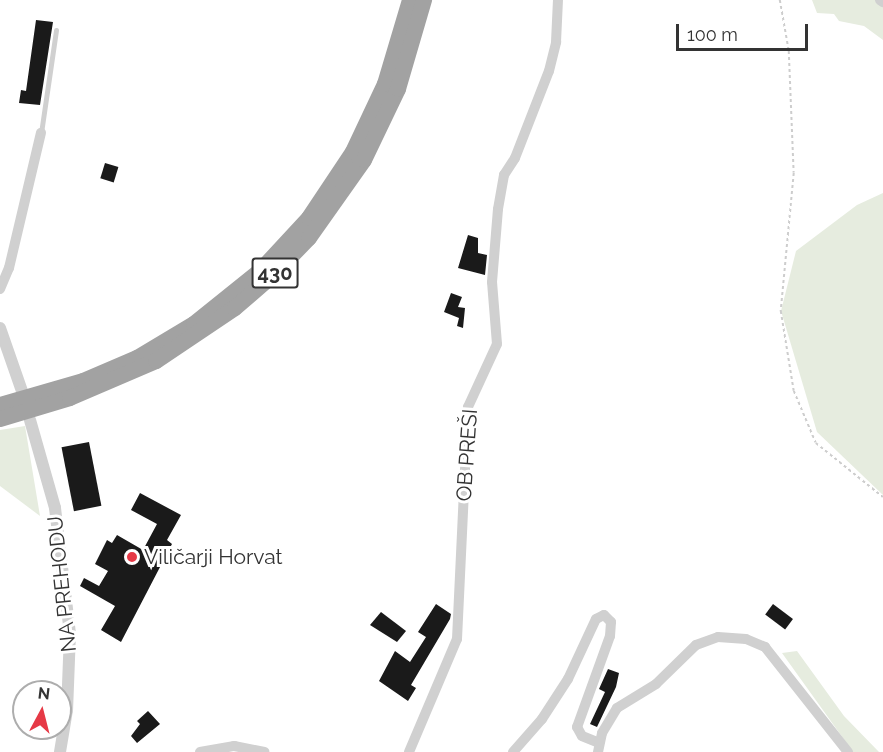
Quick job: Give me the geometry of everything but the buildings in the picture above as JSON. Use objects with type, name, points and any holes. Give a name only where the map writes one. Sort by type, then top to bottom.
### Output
[{"type":"highway","name":"430","points":[[0,405],[83,381],[137,358],[194,324],[260,271],[309,218],[353,152],[385,84],[410,0]]},
{"type":"highway","name":"430","points":[[0,419],[70,398],[156,361],[218,321],[272,276],[309,238],[364,160],[398,89],[424,0]]},
{"type":"street","name":"OB PREŠI","points":[[409,752],[447,670],[459,624],[468,407],[496,344],[492,282],[498,209],[504,175],[515,159],[549,71],[556,42],[558,0]]},
{"type":"street","points":[[0,289],[9,268],[41,132]]},
{"type":"street","points":[[0,328],[22,391]]},
{"type":"street","name":"NA PREHODU","points":[[30,420],[55,508],[69,612],[70,670],[60,752]]},
{"type":"street","points":[[513,752],[542,719],[568,679],[596,619],[604,615],[611,622],[610,636],[578,727],[582,736],[598,747],[617,708],[656,684],[696,645],[706,640],[732,637],[765,647],[779,660],[848,752]]},
{"type":"street","points":[[200,752],[234,746],[264,752]]},
{"type":"lane","points":[[41,132],[56,30]]},
{"type":"path","points":[[780,0],[789,51],[794,172],[781,311],[794,391],[816,443],[883,497]]},
{"type":"shaded area","points":[[812,0],[883,0],[883,40],[864,26],[839,21],[834,14],[817,13]]},
{"type":"shaded area","points":[[883,193],[883,495],[817,432],[781,311],[796,251],[857,205]]},
{"type":"shaded area","points":[[25,426],[40,516],[0,486],[0,430]]},
{"type":"shaded area","points":[[797,651],[844,716],[879,752],[853,752],[782,653]]},
{"type":"place","name":"Viličarji Horvat","points":[[132,557]]}]
